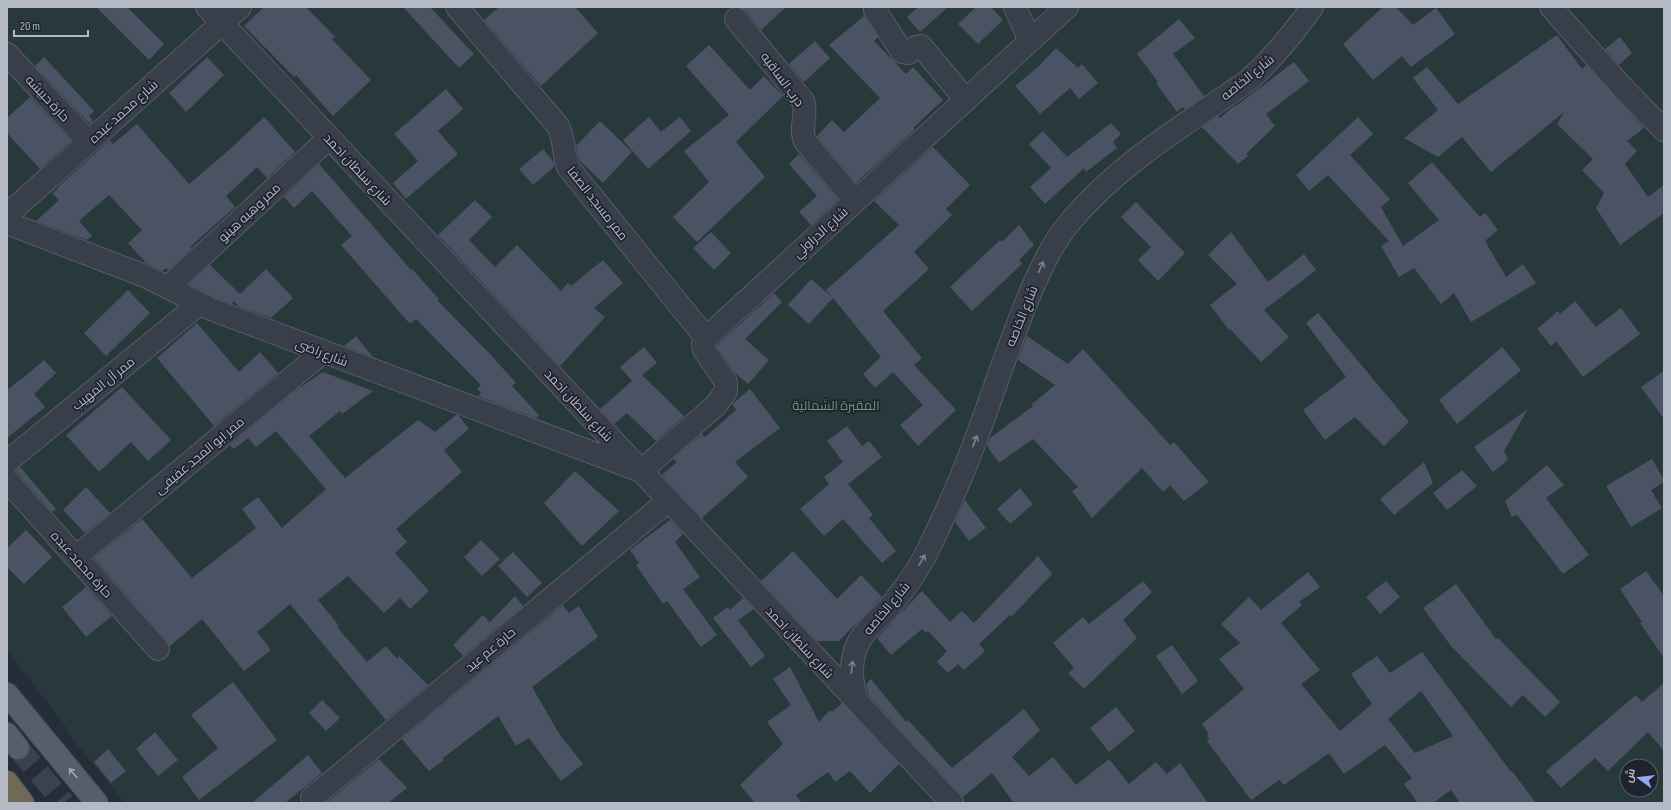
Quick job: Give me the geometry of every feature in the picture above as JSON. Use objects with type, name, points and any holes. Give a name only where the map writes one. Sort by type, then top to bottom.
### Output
[{"type":"highway","points":[[7,782],[23,803]]},
{"type":"main road","points":[[7,694],[98,803]]},
{"type":"street","name":"شارع سلطان احمد","points":[[207,7],[952,803]]},
{"type":"street","name":"شارع محمد عبده","points":[[7,215],[240,7]]},
{"type":"street","name":"ممر مسجد الصفا","points":[[457,7],[558,126],[562,135],[568,167],[706,338]]},
{"type":"street","points":[[1015,7],[1030,41]]},
{"type":"street","name":"شارع الدراولي","points":[[706,338],[1067,7]]},
{"type":"street","name":"شارع الخاصه","points":[[859,704],[853,690],[851,675],[853,660],[858,645],[865,632],[900,595],[927,552],[977,435],[1018,320],[1041,266],[1055,243],[1070,221],[1088,202],[1142,154],[1248,80],[1264,66],[1291,37],[1312,7]]},
{"type":"street","points":[[1551,7],[1621,86],[1664,130]]},
{"type":"street","points":[[876,10],[902,52],[909,53],[916,46],[921,46],[966,100]]},
{"type":"street","name":"درب الساقيه","points":[[736,19],[803,101],[805,110],[802,131],[805,141],[855,201]]},
{"type":"street","name":"حارة حبيشه","points":[[7,54],[89,142]]},
{"type":"street","name":"ممر وهبه هيتو","points":[[168,287],[330,138]]},
{"type":"street","name":"شارع راضى","points":[[7,223],[146,276],[200,304],[641,472]]},
{"type":"street","name":"ممر آل المهيب","points":[[7,462],[200,304]]},
{"type":"street","points":[[641,472],[716,405],[726,391],[726,382],[704,350],[702,344],[706,338]]},
{"type":"street","name":"ممر ابو المجد عفيفى","points":[[76,557],[323,352]]},
{"type":"street","name":"حارة محمد عبده","points":[[7,480],[158,649]]},
{"type":"street","name":"حارة عم عيد","points":[[312,798],[668,501]]},
{"type":"green space","name":"المقبرة الشمالية","points":[[7,7],[1664,7],[1664,803],[125,803],[70,736],[66,727],[7,650]]},
{"type":"building","points":[[96,7],[127,7],[164,44],[149,60]]},
{"type":"building","points":[[264,7],[306,7],[335,37],[332,39],[371,80],[333,116],[296,75],[294,77],[244,26]]},
{"type":"building","points":[[403,7],[430,7],[474,54],[459,68]]},
{"type":"building","points":[[499,7],[575,7],[598,33],[541,86],[484,20]]},
{"type":"building","points":[[738,7],[786,7],[761,30],[746,11]]},
{"type":"building","points":[[918,7],[948,7],[920,32],[907,17]]},
{"type":"building","points":[[976,7],[991,7],[1003,20],[978,44],[958,24]]},
{"type":"building","points":[[1383,7],[1396,7],[1413,25],[1436,8],[1455,34],[1411,67],[1402,56],[1373,80],[1343,44]]},
{"type":"building","points":[[864,16],[878,37],[874,41],[906,74],[913,67],[943,100],[913,128],[915,129],[856,183],[817,136],[832,120],[844,132],[880,98],[829,45]]},
{"type":"building","points":[[1179,19],[1195,38],[1173,54],[1204,96],[1185,109],[1183,107],[1177,112],[1156,83],[1158,82],[1137,54]]},
{"type":"building","points":[[1557,35],[1582,69],[1586,65],[1644,128],[1627,141],[1637,151],[1625,164],[1648,197],[1664,185],[1664,213],[1620,245],[1596,208],[1604,193],[1582,170],[1593,159],[1557,124],[1564,112],[1491,172],[1462,137],[1438,157],[1404,138],[1438,110],[1413,78],[1427,67],[1458,104]]},
{"type":"building","points":[[1620,37],[1632,53],[1619,65],[1605,49]]},
{"type":"building","points":[[815,41],[830,58],[804,82],[789,64]]},
{"type":"building","points":[[709,45],[750,90],[764,76],[783,96],[736,142],[765,177],[697,242],[673,217],[709,182],[684,151],[729,115],[686,66]]},
{"type":"building","points":[[1056,48],[1078,68],[1082,64],[1098,83],[1079,99],[1070,88],[1040,114],[1015,86],[1039,66]]},
{"type":"building","points":[[44,57],[94,111],[89,116],[93,121],[90,124],[35,66]]},
{"type":"building","points":[[207,57],[224,75],[186,112],[169,93]]},
{"type":"building","points":[[1294,62],[1309,81],[1266,114],[1275,126],[1246,154],[1248,156],[1238,164],[1202,127],[1218,116],[1220,118],[1235,105],[1236,106]]},
{"type":"building","points":[[446,89],[463,109],[438,131],[458,154],[406,199],[393,183],[418,161],[394,134]]},
{"type":"building","points":[[30,97],[71,141],[40,169],[7,133],[7,118]]},
{"type":"building","points":[[264,117],[295,152],[267,178],[257,167],[226,196],[235,207],[190,247],[192,248],[168,270],[166,268],[163,271],[146,263],[128,243],[142,230],[109,195],[79,221],[92,236],[87,240],[36,221],[59,200],[52,193],[58,189],[57,188],[110,140],[113,144],[137,124],[189,184],[228,151]]},
{"type":"building","points":[[649,117],[661,132],[680,117],[691,131],[648,169],[623,140]]},
{"type":"building","points":[[1358,117],[1373,134],[1350,155],[1390,199],[1381,207],[1403,246],[1439,220],[1408,183],[1432,162],[1480,217],[1485,213],[1498,230],[1485,241],[1506,277],[1523,264],[1536,283],[1471,322],[1454,293],[1441,304],[1414,268],[1399,277],[1381,246],[1389,241],[1328,175],[1309,191],[1296,175]]},
{"type":"building","points":[[600,121],[632,152],[603,183],[579,160],[576,146]]},
{"type":"building","points":[[1111,123],[1121,134],[1113,142],[1117,148],[1086,172],[1084,168],[1045,204],[1030,187],[1051,168],[1029,144],[1043,131],[1067,157]]},
{"type":"building","points":[[933,147],[970,185],[946,209],[952,215],[914,252],[929,269],[883,311],[922,358],[914,365],[956,410],[918,446],[900,425],[923,405],[893,372],[875,388],[863,374],[881,357],[833,298],[809,324],[788,305],[811,279],[832,297],[826,290],[899,225],[874,201]]},
{"type":"building","points":[[543,149],[553,161],[555,166],[533,185],[519,169]]},
{"type":"building","points":[[799,154],[838,200],[811,225],[799,212],[817,196],[789,164]]},
{"type":"building","points":[[319,164],[411,270],[412,269],[439,299],[437,300],[516,383],[512,386],[539,415],[536,418],[478,396],[481,393],[477,389],[481,385],[416,319],[410,324],[341,245],[352,236],[312,191],[294,208],[284,197]]},
{"type":"building","points":[[475,200],[492,217],[469,240],[495,267],[517,245],[561,291],[568,283],[571,286],[603,260],[623,283],[594,308],[605,317],[560,366],[438,235]]},
{"type":"building","points":[[1136,202],[1185,253],[1158,281],[1138,260],[1151,247],[1121,217]]},
{"type":"building","points":[[1019,225],[1034,245],[1019,260],[1022,264],[972,311],[950,287],[1000,240],[1002,242]]},
{"type":"building","points":[[711,232],[731,253],[714,270],[693,248]]},
{"type":"building","points":[[1231,232],[1268,282],[1304,254],[1316,270],[1264,310],[1289,337],[1261,362],[1230,329],[1229,330],[1210,305],[1237,284],[1208,255]]},
{"type":"building","points":[[210,265],[240,294],[266,269],[293,298],[271,318],[238,306],[234,301],[232,304],[216,298],[189,284]]},
{"type":"building","points":[[128,290],[150,313],[106,356],[84,333]]},
{"type":"building","points":[[774,293],[782,302],[745,339],[769,360],[748,384],[735,373],[716,346]]},
{"type":"building","points":[[1575,301],[1596,327],[1621,308],[1640,334],[1583,377],[1556,341],[1551,346],[1537,329],[1558,311],[1560,314]]},
{"type":"building","points":[[1318,313],[1409,422],[1384,446],[1355,417],[1325,440],[1303,410],[1346,377],[1306,323]]},
{"type":"building","points":[[197,323],[239,372],[260,352],[278,373],[214,426],[157,358]]},
{"type":"building","points":[[356,336],[373,357],[344,346]]},
{"type":"building","points":[[1027,336],[1068,364],[1083,349],[1170,445],[1174,442],[1209,482],[1184,501],[1170,485],[1163,492],[1142,468],[1092,518],[1072,491],[1078,487],[1033,439],[999,463],[987,446],[990,438],[1033,406],[1032,404],[1055,385],[1018,360]]},
{"type":"building","points":[[644,347],[657,363],[642,375],[684,416],[656,441],[627,413],[614,424],[600,409],[632,381],[620,367]]},
{"type":"building","points":[[1502,347],[1521,370],[1457,424],[1439,400]]},
{"type":"building","points":[[44,360],[56,373],[34,394],[45,407],[7,438],[7,390]]},
{"type":"building","points":[[1664,371],[1664,419],[1641,387]]},
{"type":"building","points":[[323,372],[373,391],[342,414],[340,411],[309,436],[345,478],[418,420],[435,432],[456,415],[459,416],[469,429],[444,450],[462,472],[396,529],[407,542],[395,553],[429,591],[410,609],[400,598],[384,613],[348,576],[318,600],[339,626],[337,627],[367,662],[386,646],[397,659],[399,656],[428,685],[386,720],[290,604],[257,632],[271,650],[244,671],[202,619],[170,646],[94,558],[142,519],[192,578],[256,528],[242,509],[258,497],[282,528],[326,489],[276,431],[256,447],[248,438],[234,449],[230,445],[295,391]]},
{"type":"building","points":[[122,387],[171,440],[148,461],[131,442],[99,472],[66,435]]},
{"type":"building","points":[[750,389],[780,428],[735,462],[748,477],[702,518],[662,475],[677,462],[673,459],[702,434],[705,437],[736,410],[732,404]]},
{"type":"building","points":[[1528,409],[1504,451],[1508,460],[1493,472],[1474,447]]},
{"type":"building","points":[[847,426],[862,446],[869,441],[882,457],[848,484],[873,515],[869,518],[896,551],[882,563],[843,519],[824,536],[800,509],[829,484],[824,477],[843,462],[827,441]]},
{"type":"building","points":[[1652,459],[1664,480],[1664,482],[1651,490],[1662,508],[1631,527],[1606,486]]},
{"type":"building","points":[[1424,462],[1433,483],[1394,515],[1380,499]]},
{"type":"building","points":[[1547,465],[1564,485],[1546,498],[1589,555],[1563,574],[1517,515],[1512,517],[1505,501]]},
{"type":"building","points":[[20,467],[56,509],[52,512],[16,471]]},
{"type":"building","points":[[1462,470],[1477,486],[1447,510],[1433,493]]},
{"type":"building","points":[[575,471],[619,511],[582,546],[544,503]]},
{"type":"building","points":[[86,487],[110,513],[85,533],[63,510]]},
{"type":"building","points":[[1020,488],[1033,504],[1010,524],[997,509]]},
{"type":"building","points":[[965,500],[986,528],[969,541],[955,522]]},
{"type":"building","points":[[670,520],[683,534],[675,542],[700,577],[683,589],[717,635],[701,647],[667,601],[663,604],[636,565],[639,563],[630,550]]},
{"type":"building","points":[[26,530],[52,557],[24,584],[7,567],[7,548]]},
{"type":"building","points":[[481,540],[500,559],[482,576],[464,557]]},
{"type":"building","points":[[793,551],[837,599],[861,575],[882,597],[839,641],[817,641],[761,581]]},
{"type":"building","points":[[513,552],[542,583],[527,597],[498,566]]},
{"type":"building","points":[[1038,556],[1052,574],[1012,616],[1010,615],[979,644],[985,651],[964,670],[958,664],[948,673],[937,662],[947,651],[928,631],[926,633],[922,629],[891,655],[877,638],[922,591],[950,622],[962,611],[974,623]]},
{"type":"building","points":[[1646,571],[1664,596],[1664,658],[1640,623],[1642,622],[1620,589]]},
{"type":"building","points":[[1308,572],[1320,587],[1299,602],[1302,605],[1281,623],[1320,670],[1301,684],[1340,731],[1372,704],[1351,674],[1377,656],[1390,673],[1422,652],[1511,772],[1512,771],[1536,803],[1460,803],[1451,790],[1433,803],[1418,803],[1404,784],[1412,778],[1385,745],[1344,774],[1329,753],[1284,785],[1279,780],[1251,800],[1207,741],[1209,739],[1207,736],[1209,734],[1202,724],[1244,689],[1219,659],[1240,643],[1221,624],[1249,597],[1261,610]],"holes":[[[1421,691],[1453,736],[1415,753],[1388,719]]]},
{"type":"building","points":[[1143,581],[1152,592],[1123,620],[1137,638],[1084,689],[1068,673],[1074,668],[1053,643],[1083,617],[1089,624]]},
{"type":"building","points":[[1386,581],[1400,597],[1380,614],[1366,597]]},
{"type":"building","points":[[1456,584],[1496,639],[1498,638],[1560,702],[1545,717],[1523,695],[1511,707],[1451,646],[1423,608]]},
{"type":"building","points":[[86,587],[112,616],[86,637],[62,607]]},
{"type":"building","points":[[515,596],[523,606],[463,656],[453,645],[483,615],[490,622]]},
{"type":"building","points":[[743,598],[754,609],[738,620],[765,656],[751,667],[713,618],[728,607],[730,610]]},
{"type":"building","points":[[563,605],[569,613],[579,606],[598,637],[532,687],[560,735],[583,764],[561,781],[529,738],[516,746],[498,716],[443,758],[444,760],[429,771],[402,739]]},
{"type":"building","points":[[1172,645],[1198,681],[1182,694],[1156,656]]},
{"type":"building","points":[[790,667],[819,722],[830,710],[832,712],[842,703],[899,764],[870,793],[850,771],[835,782],[828,772],[796,795],[802,803],[755,803],[740,785],[783,744],[767,722],[791,705],[773,679]]},
{"type":"building","points":[[871,679],[906,722],[908,720],[952,768],[1024,709],[1040,730],[1012,757],[1029,776],[1053,757],[1076,785],[1109,759],[1129,784],[1156,762],[1167,774],[1180,763],[1208,803],[1014,803],[992,773],[963,797],[869,696],[866,684]]},
{"type":"building","points":[[233,682],[277,740],[199,800],[182,777],[218,748],[191,715]]},
{"type":"building","points":[[1664,683],[1664,751],[1648,732],[1621,758],[1619,758],[1619,760],[1608,771],[1595,758],[1561,788],[1546,771],[1636,695],[1642,702]]},
{"type":"building","points":[[322,700],[340,718],[326,731],[309,713]]},
{"type":"building","points":[[1116,707],[1135,731],[1109,752],[1090,728]]},
{"type":"building","points":[[155,732],[178,760],[158,776],[136,749]]},
{"type":"building","points":[[108,749],[126,771],[111,783],[94,762]]},
{"type":"building","points":[[308,755],[322,773],[285,803],[252,803]]},
{"type":"building","points":[[379,759],[407,788],[388,803],[326,803]]},
{"type":"tunnel","points":[[18,748],[64,803]]}]
